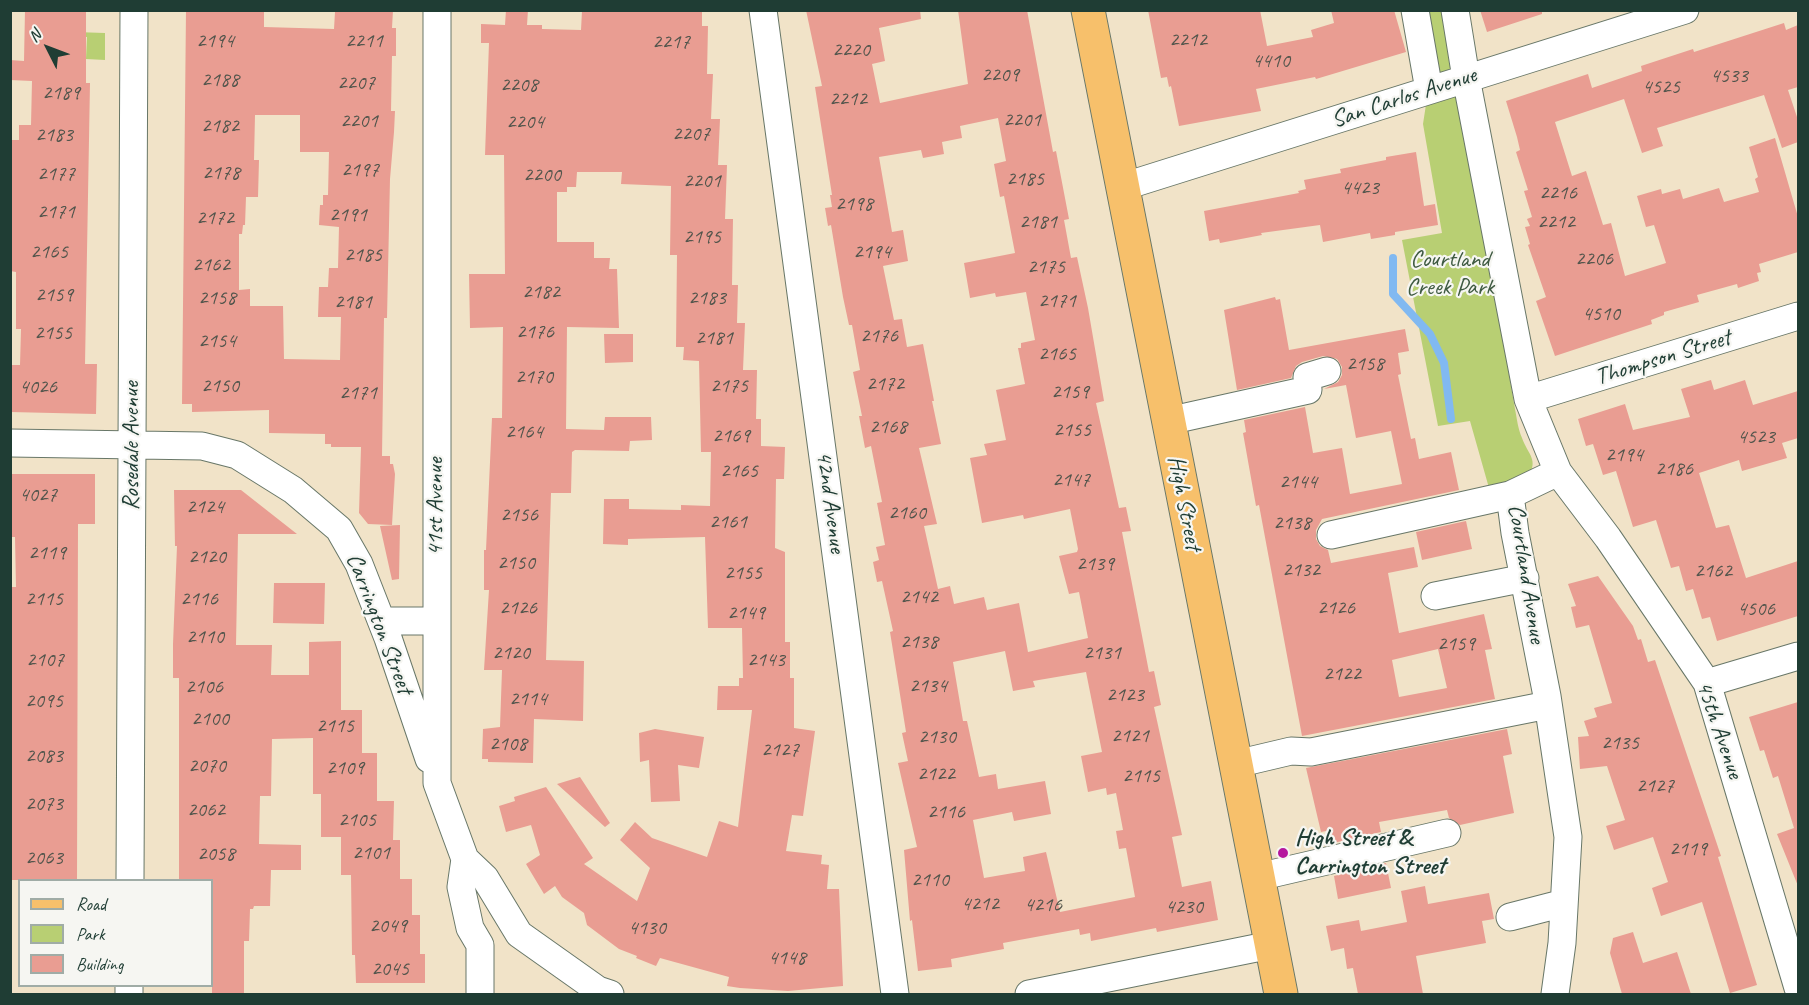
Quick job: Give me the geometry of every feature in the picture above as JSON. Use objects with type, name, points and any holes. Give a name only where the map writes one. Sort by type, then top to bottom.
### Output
[{"type":"main road","name":"High Street","points":[[1088,10],[1281,994]]},
{"type":"street","name":"Rosedale Avenue","points":[[130,879],[134,10]]},
{"type":"street","name":"41st Avenue","points":[[437,10],[437,783],[465,859],[461,887],[470,928],[480,945],[480,994]]},
{"type":"street","name":"42nd Avenue","points":[[763,10],[895,994]]},
{"type":"street","points":[[1415,10],[1429,90]]},
{"type":"street","points":[[1455,10],[1528,399],[1558,472]]},
{"type":"street","name":"San Carlos Avenue","points":[[1122,187],[1679,11]]},
{"type":"street","name":"Thompson Street","points":[[1528,399],[1798,316]]},
{"type":"street","points":[[1168,421],[1308,390],[1307,377],[1327,372]]},
{"type":"street","name":"Carrington Street","points":[[10,443],[202,446],[237,455],[293,490],[339,529],[359,564],[437,783]]},
{"type":"street","name":"Courtland Avenue","points":[[1554,994],[1564,903],[1568,837],[1548,705],[1515,533],[1510,495],[1558,472]]},
{"type":"street","name":"45th Avenue","points":[[1558,472],[1608,538],[1707,683],[1798,988]]},
{"type":"street","points":[[1331,535],[1510,495]]},
{"type":"street","points":[[1435,596],[1525,578]]},
{"type":"street","points":[[381,621],[436,621]]},
{"type":"street","points":[[1707,683],[1798,656]]},
{"type":"street","points":[[1236,764],[1291,751],[1311,752],[1548,705]]},
{"type":"street","points":[[1258,876],[1447,832]]},
{"type":"street","points":[[465,859],[484,878],[519,934],[598,990],[610,994]]},
{"type":"street","points":[[1509,917],[1564,903]]},
{"type":"street","points":[[480,945],[519,934]]},
{"type":"street","points":[[1029,994],[1271,945]]},
{"type":"green space","name":"Courtland Creek Park","points":[[1423,11],[1446,11],[1517,420],[1524,444],[1533,461],[1528,477],[1489,488],[1470,421],[1438,426],[1402,240],[1442,233],[1423,124],[1433,59]]},
{"type":"green space","points":[[75,32],[105,33],[105,60],[86,59],[87,37],[74,36]]},
{"type":"building","points":[[25,10],[86,10],[86,83],[90,83],[85,364],[97,364],[96,414],[10,412],[10,365],[20,365],[21,329],[16,329],[16,272],[10,271],[10,140],[19,140],[19,125],[31,125],[32,81],[10,80],[10,60],[24,61]]},
{"type":"building","points":[[186,10],[264,10],[264,27],[334,29],[335,12],[393,10],[392,28],[396,28],[396,56],[392,56],[391,111],[395,111],[390,179],[387,318],[384,318],[382,456],[390,456],[390,464],[393,464],[395,474],[392,525],[368,524],[359,513],[361,447],[331,447],[331,444],[325,444],[325,434],[269,433],[269,410],[192,412],[192,404],[182,404]],"holes":[[[255,115],[300,115],[300,152],[329,152],[328,195],[323,195],[319,225],[339,227],[338,268],[329,268],[328,287],[319,287],[318,317],[341,317],[340,360],[284,359],[283,306],[250,306],[250,289],[239,290],[239,234],[242,234],[243,225],[245,225],[246,197],[258,197],[259,160],[254,160]]]},
{"type":"building","points":[[506,10],[528,10],[527,25],[542,25],[542,29],[581,30],[582,11],[598,10],[702,10],[702,26],[708,26],[707,74],[713,74],[711,119],[720,119],[718,165],[727,165],[725,219],[733,219],[732,285],[738,285],[737,323],[745,323],[743,370],[757,370],[756,419],[761,419],[761,446],[785,447],[784,479],[776,479],[775,548],[785,552],[785,642],[790,642],[790,678],[794,678],[794,728],[815,731],[803,816],[792,815],[786,851],[822,855],[821,864],[829,865],[827,889],[839,889],[843,986],[788,991],[740,988],[727,986],[729,977],[660,958],[656,966],[636,958],[637,956],[619,949],[587,925],[584,913],[562,897],[555,886],[544,894],[526,864],[540,855],[531,825],[506,832],[499,806],[515,801],[514,797],[546,787],[593,858],[584,864],[637,901],[650,868],[620,840],[635,822],[652,838],[707,857],[719,821],[738,827],[752,710],[717,710],[718,686],[739,686],[739,678],[743,678],[742,628],[708,628],[705,537],[628,539],[628,545],[603,544],[604,499],[629,499],[629,509],[681,510],[681,505],[710,506],[711,452],[701,452],[699,361],[683,360],[684,347],[676,347],[677,255],[670,255],[671,186],[621,184],[622,172],[577,172],[576,187],[567,187],[567,192],[557,192],[557,242],[594,242],[594,258],[610,258],[609,269],[617,269],[619,328],[567,327],[566,429],[604,430],[605,417],[651,417],[652,440],[630,441],[629,451],[575,450],[572,452],[571,493],[551,493],[546,660],[584,661],[583,721],[534,719],[533,763],[488,762],[488,759],[482,759],[483,729],[500,727],[502,670],[484,670],[489,590],[484,590],[484,550],[486,550],[492,418],[502,418],[503,327],[470,328],[469,274],[505,274],[504,155],[485,155],[489,43],[481,43],[481,24],[505,25]]},
{"type":"building","points":[[806,10],[920,10],[921,19],[879,28],[885,61],[872,64],[880,103],[968,84],[958,10],[1027,10],[1053,152],[1056,151],[1069,219],[1064,220],[1071,258],[1077,257],[1088,308],[1104,401],[1096,403],[1119,508],[1126,507],[1131,531],[1122,532],[1149,672],[1154,671],[1161,705],[1154,707],[1182,835],[1172,837],[1182,887],[1211,881],[1218,920],[1157,932],[1156,928],[1091,941],[1090,933],[1080,935],[1079,929],[1003,943],[1004,949],[951,959],[952,967],[918,971],[912,920],[910,921],[904,850],[917,847],[898,763],[908,761],[902,733],[906,732],[890,632],[893,631],[882,581],[877,582],[873,562],[879,560],[876,547],[885,545],[877,503],[882,502],[871,446],[865,448],[859,416],[862,416],[853,372],[860,370],[852,325],[849,325],[843,297],[831,225],[828,226],[825,208],[832,207],[830,195],[832,195],[815,87],[822,86]],"holes":[[[998,118],[1006,161],[994,164],[1000,197],[1004,196],[1015,253],[964,263],[970,298],[995,293],[996,297],[1026,292],[1035,340],[1021,343],[1021,348],[1018,348],[1025,384],[996,390],[1006,440],[984,444],[987,455],[970,458],[982,523],[1023,515],[1024,519],[1070,509],[1078,549],[1077,552],[1059,556],[1069,594],[1079,592],[1088,638],[1028,652],[1019,603],[987,610],[984,597],[954,604],[950,586],[938,589],[924,526],[937,524],[919,448],[941,444],[932,401],[934,401],[923,344],[907,347],[902,319],[894,320],[883,266],[908,261],[903,230],[892,232],[879,157],[921,150],[923,158],[944,154],[942,142],[962,138],[960,126]],[[1005,651],[1013,691],[1035,687],[1033,681],[1086,672],[1102,752],[1081,756],[1088,792],[1106,788],[1107,795],[1116,793],[1123,830],[1116,831],[1119,849],[1126,848],[1135,897],[1060,912],[1046,852],[1023,857],[1025,871],[984,878],[973,820],[1012,812],[1014,821],[1051,814],[1045,781],[998,789],[996,774],[979,777],[967,721],[963,721],[953,662]]]},
{"type":"building","points":[[1148,10],[1260,10],[1267,46],[1313,37],[1311,30],[1334,23],[1331,10],[1394,10],[1406,52],[1316,79],[1315,77],[1256,89],[1261,111],[1179,126],[1171,86],[1169,87],[1167,77],[1161,78]]},
{"type":"building","points":[[1480,10],[1542,10],[1542,14],[1487,32]]},
{"type":"building","points":[[1784,23],[1786,30],[1798,25],[1798,87],[1788,90],[1798,120],[1798,142],[1782,148],[1764,95],[1657,128],[1663,146],[1642,153],[1624,99],[1555,122],[1572,176],[1586,171],[1603,225],[1611,223],[1625,276],[1666,263],[1654,225],[1646,227],[1637,196],[1661,189],[1662,194],[1680,189],[1683,199],[1719,188],[1724,202],[1759,192],[1755,179],[1758,177],[1749,147],[1775,138],[1798,217],[1798,252],[1759,264],[1761,272],[1757,273],[1759,281],[1738,288],[1737,284],[1697,295],[1699,302],[1664,312],[1664,315],[1651,320],[1652,324],[1555,356],[1536,301],[1546,297],[1528,245],[1530,244],[1525,227],[1530,226],[1527,219],[1532,217],[1524,191],[1528,190],[1516,152],[1520,150],[1506,101],[1588,74],[1592,88],[1642,71],[1641,66],[1693,49],[1694,52]]},
{"type":"building","points":[[1416,152],[1424,206],[1435,204],[1438,225],[1395,232],[1395,235],[1371,239],[1370,233],[1323,242],[1320,225],[1261,233],[1262,235],[1220,243],[1219,239],[1209,241],[1204,211],[1299,193],[1298,191],[1306,189],[1304,180],[1341,173],[1340,169],[1386,160],[1386,157]]},
{"type":"building","points":[[1275,297],[1276,300],[1280,299],[1289,350],[1405,329],[1409,351],[1398,353],[1401,374],[1398,375],[1411,439],[1415,438],[1419,459],[1451,452],[1459,490],[1322,519],[1316,530],[1316,539],[1320,546],[1328,550],[1331,563],[1414,547],[1418,567],[1388,573],[1399,633],[1484,614],[1492,649],[1485,650],[1495,699],[1302,736],[1259,505],[1256,506],[1243,433],[1246,432],[1244,420],[1305,407],[1313,453],[1342,448],[1350,494],[1402,484],[1391,431],[1356,438],[1346,385],[1324,389],[1338,382],[1342,375],[1342,367],[1337,359],[1323,356],[1302,362],[1296,366],[1291,378],[1237,390],[1224,310]],"holes":[[[1438,649],[1447,688],[1399,697],[1392,660]]]},
{"type":"building","points":[[604,334],[633,334],[633,362],[605,363]]},
{"type":"building","points":[[1711,380],[1714,390],[1745,380],[1753,405],[1798,391],[1798,438],[1782,443],[1787,458],[1742,471],[1739,460],[1699,473],[1716,528],[1729,525],[1746,578],[1798,561],[1798,616],[1717,641],[1710,617],[1702,619],[1693,589],[1686,591],[1679,566],[1671,568],[1656,520],[1633,527],[1616,471],[1603,475],[1593,444],[1586,446],[1578,419],[1625,404],[1633,430],[1690,417],[1681,389]]},
{"type":"building","points":[[10,474],[95,474],[95,524],[78,524],[77,879],[10,880],[10,587],[16,587],[15,537],[12,537]]},
{"type":"building","points":[[174,490],[241,490],[297,534],[238,534],[236,645],[272,645],[271,675],[309,675],[309,642],[341,641],[341,710],[362,710],[362,753],[377,753],[377,801],[394,801],[393,840],[400,840],[400,879],[412,879],[412,915],[420,915],[420,954],[425,954],[425,983],[356,983],[355,955],[352,955],[351,875],[341,875],[341,837],[321,837],[321,794],[313,794],[313,738],[272,739],[271,796],[260,796],[259,844],[301,845],[301,870],[271,870],[270,906],[254,906],[250,909],[249,941],[244,941],[244,993],[212,993],[213,879],[179,879],[179,678],[173,678],[177,546],[175,546]]},
{"type":"building","points":[[1466,521],[1472,549],[1422,560],[1416,532]]},
{"type":"building","points":[[400,525],[399,579],[392,580],[380,526]]},
{"type":"building","points":[[1598,576],[1633,626],[1638,640],[1641,639],[1648,662],[1655,660],[1721,856],[1718,857],[1757,985],[1730,993],[1702,902],[1661,916],[1652,888],[1668,882],[1653,837],[1614,850],[1606,826],[1625,820],[1607,766],[1580,769],[1578,737],[1589,736],[1584,721],[1597,717],[1594,708],[1612,703],[1589,625],[1576,628],[1571,607],[1576,606],[1568,584]]},
{"type":"building","points":[[274,583],[325,583],[324,624],[273,623]]},
{"type":"building","points":[[1798,702],[1798,886],[1777,834],[1794,828],[1778,776],[1773,778],[1764,750],[1760,751],[1749,717]]},
{"type":"building","points":[[655,729],[704,737],[699,768],[678,765],[680,801],[651,802],[649,760],[640,762],[639,733]]},
{"type":"building","points":[[1507,729],[1512,754],[1503,756],[1514,813],[1460,825],[1449,818],[1447,810],[1379,822],[1381,832],[1329,844],[1326,831],[1321,832],[1306,768]]},
{"type":"building","points":[[580,777],[610,823],[605,827],[557,784]]},
{"type":"building","points":[[1386,863],[1391,888],[1338,899],[1334,876]]},
{"type":"building","points":[[1425,886],[1428,904],[1489,893],[1494,919],[1482,921],[1486,943],[1416,956],[1423,994],[1358,994],[1353,968],[1347,969],[1344,948],[1331,951],[1326,926],[1359,920],[1361,931],[1407,922],[1401,891]]},
{"type":"building","points":[[1633,932],[1643,963],[1677,952],[1691,994],[1622,994],[1610,953],[1613,938]]},
{"type":"waterway","points":[[1393,258],[1393,294],[1430,334],[1444,363],[1451,419]]},
{"type":"place","name":"High Street & Carrington Street","points":[[1283,853]]}]
